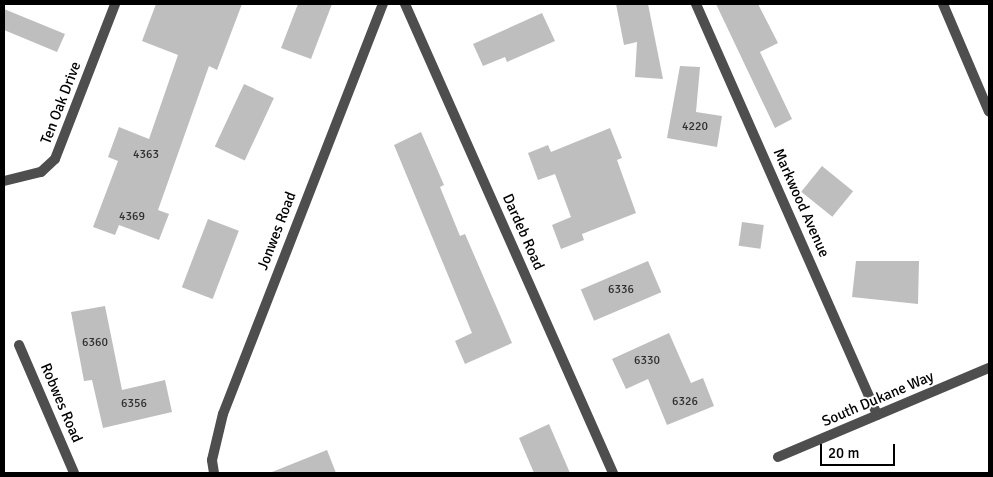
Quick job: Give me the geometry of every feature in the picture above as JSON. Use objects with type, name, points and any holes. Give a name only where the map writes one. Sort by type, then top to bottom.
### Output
[{"type":"street","name":"Ten Oak Drive","points":[[4,181],[41,172],[55,159],[115,4]]},
{"type":"street","name":"Jonwes Road","points":[[214,473],[212,460],[223,414],[383,4]]},
{"type":"street","name":"Dardeb Road","points":[[405,4],[613,473]]},
{"type":"street","name":"Markwood Avenue","points":[[696,4],[877,415]]},
{"type":"street","points":[[943,4],[989,112]]},
{"type":"street","name":"Robwes Road","points":[[19,344],[74,473]]},
{"type":"street","name":"South Dukane Way","points":[[778,457],[989,368]]},
{"type":"building","points":[[156,4],[242,4],[217,70],[209,66],[158,210],[169,214],[159,240],[119,225],[115,235],[93,227],[118,161],[108,157],[119,127],[149,139],[178,55],[142,41]]},
{"type":"building","points":[[298,4],[332,4],[311,59],[281,48]]},
{"type":"building","points":[[616,4],[648,4],[663,79],[635,77],[637,42],[624,45]]},
{"type":"building","points":[[716,4],[758,4],[778,43],[760,52],[792,119],[775,128]]},
{"type":"building","points":[[4,9],[65,34],[57,52],[4,30]]},
{"type":"building","points":[[542,13],[555,41],[507,62],[505,57],[483,66],[473,44]]},
{"type":"building","points":[[680,66],[700,67],[696,112],[722,116],[717,147],[667,138]]},
{"type":"building","points":[[244,84],[274,98],[245,160],[215,147]]},
{"type":"building","points":[[610,128],[622,158],[617,160],[636,213],[582,234],[584,240],[561,249],[552,225],[571,217],[555,174],[538,180],[528,153],[548,145],[551,152]]},
{"type":"building","points":[[421,132],[444,185],[440,187],[460,236],[465,234],[512,343],[465,364],[455,341],[472,333],[394,145]]},
{"type":"building","points":[[822,166],[853,191],[832,217],[801,192]]},
{"type":"building","points":[[208,219],[239,231],[213,299],[182,287]]},
{"type":"building","points":[[742,222],[764,225],[760,249],[739,246]]},
{"type":"building","points":[[648,261],[661,292],[594,321],[581,290]]},
{"type":"building","points":[[856,261],[919,261],[918,304],[852,297]]},
{"type":"building","points":[[105,306],[122,390],[165,380],[172,412],[103,428],[92,380],[84,381],[71,312]]},
{"type":"building","points":[[669,333],[691,383],[703,378],[714,406],[667,425],[648,379],[626,389],[612,359]]},
{"type":"building","points":[[549,424],[570,473],[534,473],[519,438]]},
{"type":"building","points":[[327,450],[336,473],[272,473],[272,472]]}]
